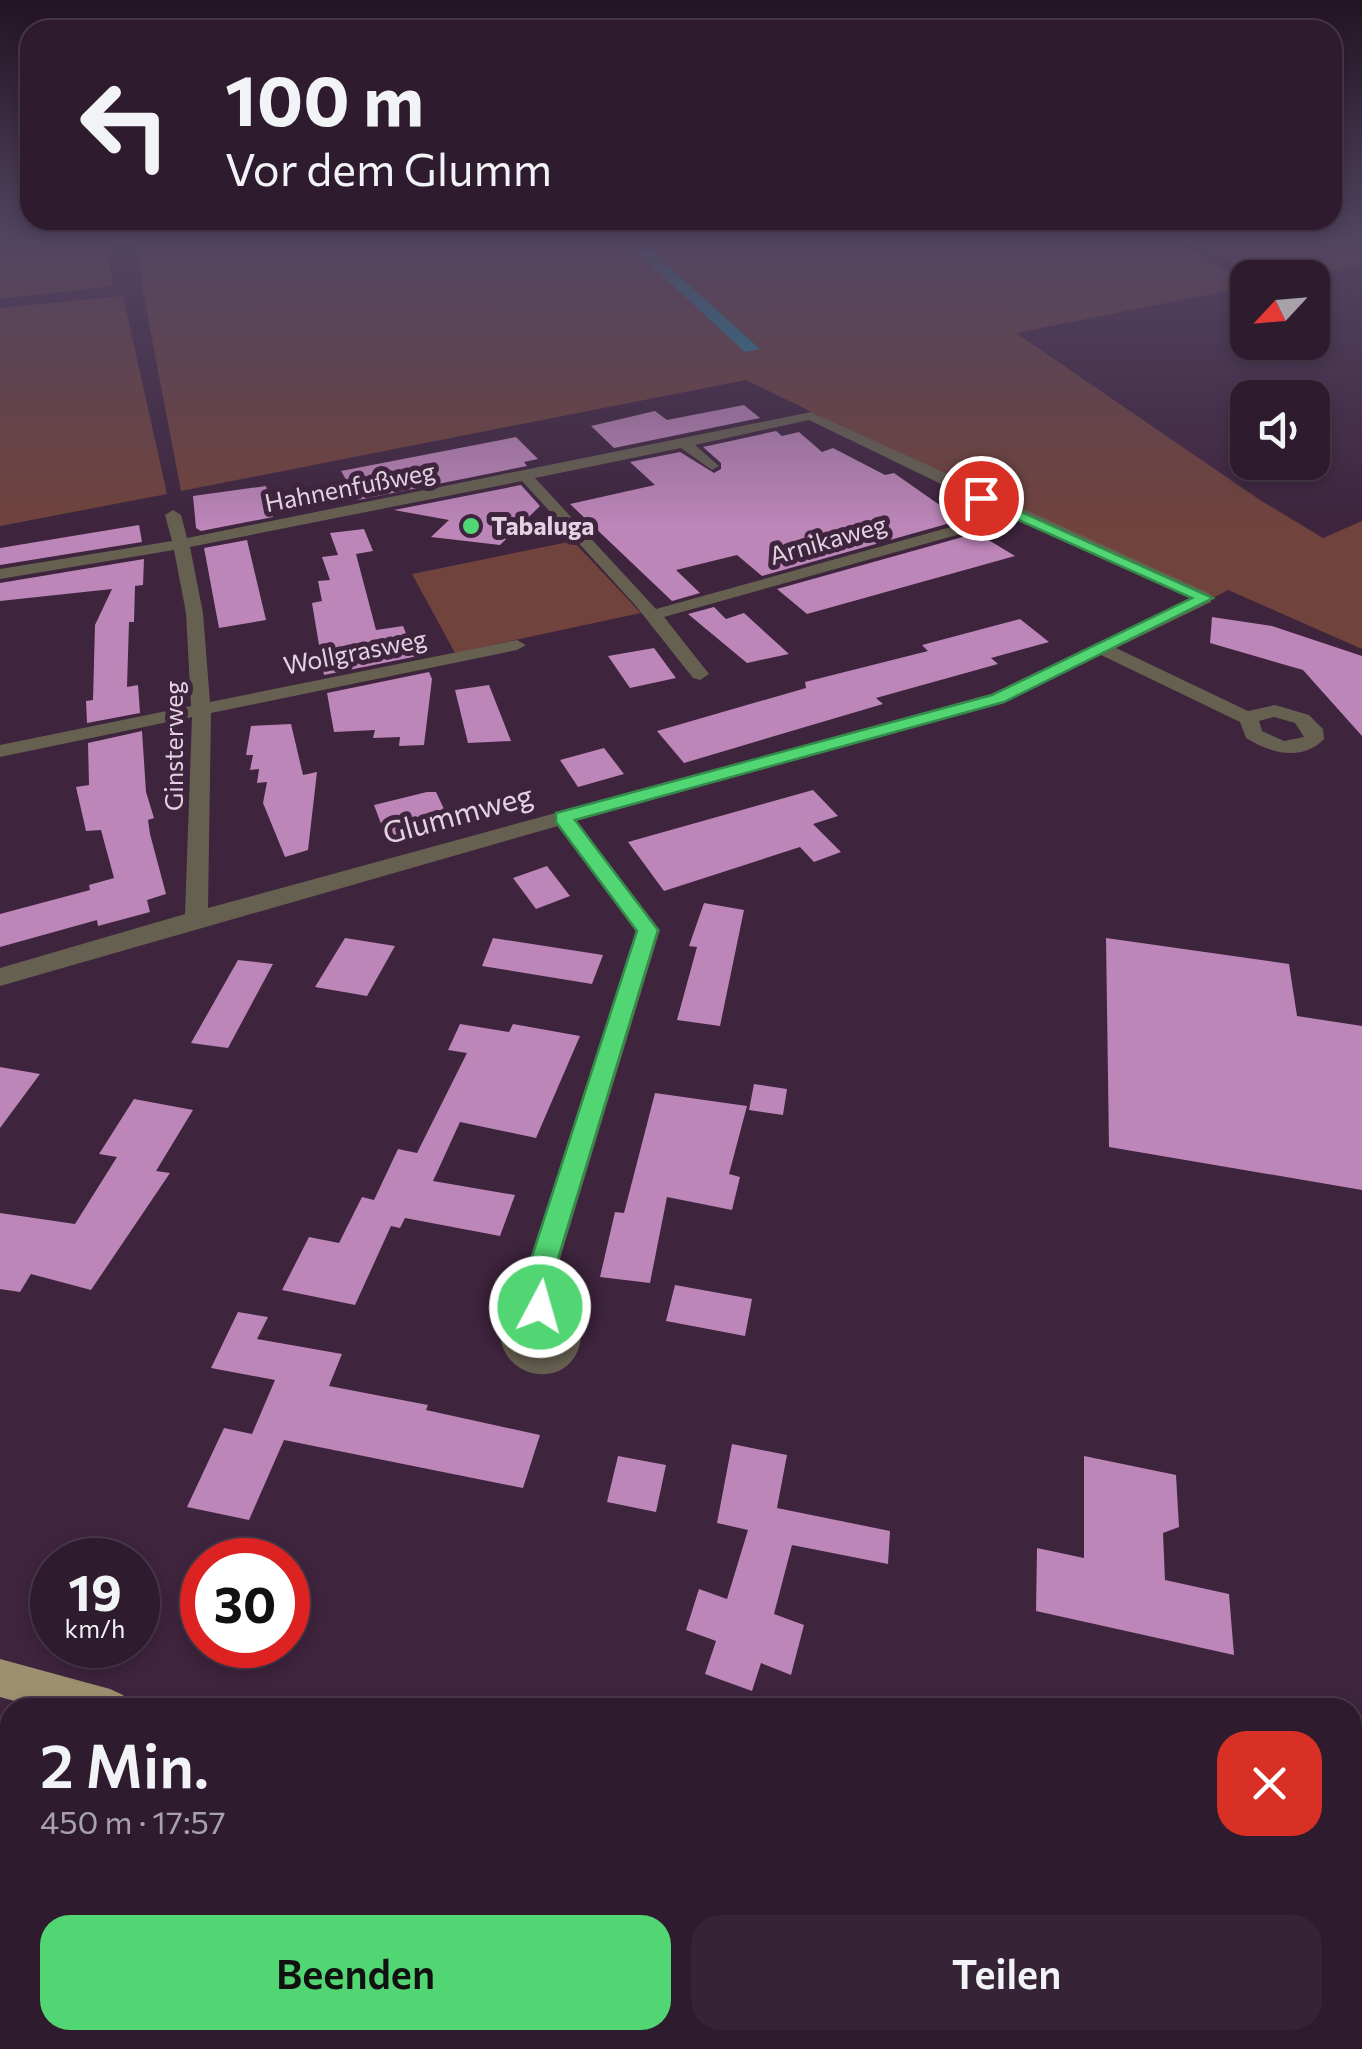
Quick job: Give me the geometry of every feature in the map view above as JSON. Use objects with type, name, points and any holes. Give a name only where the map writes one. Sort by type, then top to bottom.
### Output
[{"type":"main road","points":[[0,1678],[73,1698]]},
{"type":"street","name":"Hahnenfußweg","points":[[0,574],[182,544],[526,478],[811,416],[1015,514]]},
{"type":"street","points":[[685,444],[712,466]]},
{"type":"street","points":[[526,478],[654,615],[700,674]]},
{"type":"street","name":"Glummweg","points":[[0,977],[196,918],[998,698],[1205,598],[1015,514]]},
{"type":"street","name":"Arnikaweg","points":[[654,615],[1015,514]]},
{"type":"street","name":"Ginsterweg","points":[[173,515],[182,544],[204,708],[196,918]]},
{"type":"street","name":"Wollgrasweg","points":[[0,751],[516,645]]},
{"type":"street","points":[[1099,647],[1248,719]]},
{"type":"street","points":[[540,1307],[541,1272],[648,930],[563,818]]},
{"type":"shaded area","points":[[0,336],[132,336],[167,494],[0,526]]},
{"type":"shaded area","points":[[151,336],[728,336],[746,352],[759,348],[745,336],[1020,336],[1230,480],[1323,538],[1362,521],[1362,649],[1228,590],[1211,599],[1017,512],[746,380],[181,491]]},
{"type":"shaded area","points":[[573,541],[641,613],[455,653],[412,574]]},
{"type":"water","points":[[727,336],[745,336],[760,349],[745,352]]},
{"type":"building","points":[[744,405],[760,418],[614,448],[591,426],[655,411],[667,420]]},
{"type":"building","points":[[776,431],[782,436],[799,432],[822,452],[833,448],[885,475],[894,473],[961,520],[762,576],[737,555],[676,570],[700,593],[672,601],[570,504],[655,485],[630,462],[680,452],[714,473],[721,469],[721,463],[703,447]]},
{"type":"building","points":[[516,437],[538,459],[524,462],[527,466],[358,500],[341,471]]},
{"type":"building","points":[[521,485],[540,506],[500,545],[431,537],[449,520],[394,510]]},
{"type":"building","points":[[266,486],[273,517],[201,531],[196,528],[193,496]]},
{"type":"building","points":[[139,525],[142,542],[0,565],[0,548]]},
{"type":"building","points":[[364,529],[373,551],[356,554],[376,630],[403,626],[413,650],[420,649],[423,655],[324,675],[312,603],[322,601],[318,581],[330,580],[322,557],[338,555],[330,533]]},
{"type":"building","points":[[977,533],[1015,556],[807,614],[777,589]]},
{"type":"building","points":[[247,540],[266,620],[219,628],[204,548]]},
{"type":"building","points":[[144,559],[143,585],[135,586],[134,622],[129,622],[127,687],[138,685],[140,713],[87,723],[86,701],[93,700],[95,625],[112,589],[0,601],[0,583]]},
{"type":"building","points":[[714,607],[726,619],[744,613],[789,654],[747,663],[688,614]]},
{"type":"building","points":[[1212,617],[1272,626],[1362,656],[1362,736],[1303,670],[1210,643]]},
{"type":"building","points":[[1020,619],[1049,642],[991,658],[998,664],[876,698],[883,704],[684,763],[657,731],[806,688],[805,682],[928,651],[922,645]]},
{"type":"building","points":[[654,648],[676,678],[630,688],[608,656]]},
{"type":"building","points":[[429,672],[432,679],[424,745],[399,746],[400,737],[373,738],[375,730],[334,732],[327,693]]},
{"type":"building","points":[[489,685],[511,741],[468,743],[455,690]]},
{"type":"building","points":[[291,724],[303,775],[317,772],[308,850],[285,857],[263,803],[267,782],[257,783],[259,769],[250,770],[253,755],[246,755],[251,726]]},
{"type":"building","points":[[142,731],[146,792],[154,818],[148,820],[150,834],[166,894],[147,900],[150,912],[98,926],[97,920],[0,947],[0,914],[90,890],[89,885],[114,878],[101,830],[86,831],[76,787],[89,785],[88,743]]},
{"type":"building","points":[[604,748],[624,774],[578,787],[560,760]]},
{"type":"building","points":[[813,790],[838,816],[813,824],[841,852],[814,862],[800,847],[664,891],[628,842]]},
{"type":"building","points":[[436,792],[453,828],[389,845],[374,805]]},
{"type":"building","points":[[547,866],[570,896],[536,909],[513,878]]},
{"type":"building","points":[[704,903],[744,910],[720,1026],[677,1020],[697,947],[689,946]]},
{"type":"building","points":[[345,938],[395,946],[367,996],[315,987]]},
{"type":"building","points":[[493,938],[603,955],[592,984],[482,966]]},
{"type":"building","points":[[1106,938],[1289,964],[1297,1016],[1362,1026],[1362,1190],[1109,1147]]},
{"type":"building","points":[[238,960],[273,964],[228,1048],[191,1043]]},
{"type":"building","points":[[460,1024],[509,1032],[513,1024],[580,1036],[536,1138],[460,1122],[433,1181],[515,1195],[500,1236],[405,1218],[400,1228],[391,1226],[355,1305],[282,1290],[309,1237],[339,1243],[362,1197],[374,1200],[398,1149],[417,1153],[467,1053],[448,1050]]},
{"type":"building","points":[[0,1067],[40,1074],[0,1128]]},
{"type":"building","points":[[754,1084],[787,1089],[783,1115],[749,1110]]},
{"type":"building","points":[[655,1093],[747,1106],[729,1174],[740,1177],[732,1210],[667,1197],[650,1283],[600,1277],[615,1212],[624,1213]]},
{"type":"building","points":[[134,1099],[193,1110],[156,1171],[170,1173],[91,1290],[31,1274],[20,1292],[0,1289],[0,1213],[75,1224],[117,1157],[99,1154]]},
{"type":"building","points":[[675,1285],[752,1299],[745,1336],[666,1321]]},
{"type":"building","points":[[238,1312],[268,1317],[257,1339],[342,1354],[329,1386],[428,1405],[426,1410],[540,1435],[523,1488],[284,1440],[249,1520],[187,1507],[224,1428],[252,1434],[275,1380],[211,1368]]},
{"type":"building","points":[[732,1444],[787,1455],[777,1508],[890,1531],[888,1564],[792,1545],[774,1614],[804,1625],[791,1675],[761,1663],[752,1691],[705,1674],[716,1641],[686,1630],[699,1589],[727,1599],[748,1530],[717,1523]]},
{"type":"building","points":[[618,1456],[666,1465],[656,1512],[607,1502]]},
{"type":"building","points":[[1084,1456],[1176,1475],[1179,1527],[1163,1533],[1165,1580],[1229,1594],[1234,1655],[1036,1611],[1037,1548],[1084,1558]]},
{"type":"place","name":"Tabaluga","points":[[471,526]]},
{"type":"route","points":[[540,1307],[541,1272],[648,930],[563,818],[998,698],[1205,598],[981,498]]}]
